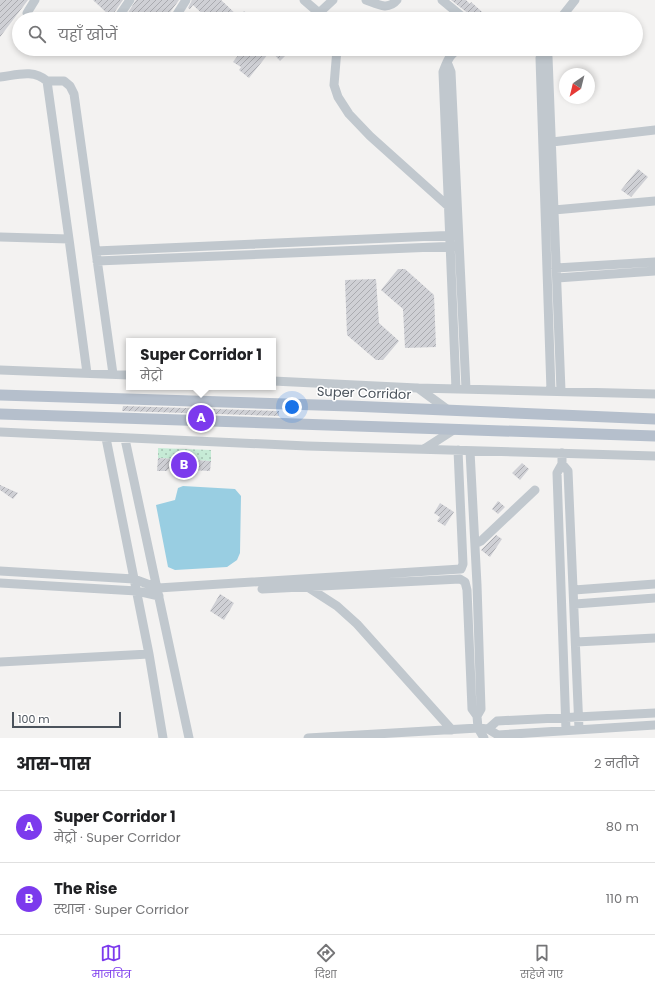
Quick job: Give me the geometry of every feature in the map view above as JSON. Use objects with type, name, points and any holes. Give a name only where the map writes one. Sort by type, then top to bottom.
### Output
[{"type":"main road","name":"Super Corridor","points":[[0,395],[470,410],[655,419]]},
{"type":"main road","points":[[0,414],[655,436]]},
{"type":"street","points":[[28,12],[35,0]]},
{"type":"street","points":[[122,12],[130,0]]},
{"type":"street","points":[[178,12],[186,0]]},
{"type":"street","points":[[304,0],[318,12]]},
{"type":"street","points":[[325,12],[333,0]]},
{"type":"street","points":[[366,0],[383,6],[389,6],[396,0]]},
{"type":"street","points":[[442,0],[457,12]]},
{"type":"street","points":[[566,12],[575,0]]},
{"type":"street","points":[[336,56],[334,86],[338,97],[349,114],[370,136],[448,206]]},
{"type":"street","points":[[451,56],[447,62],[444,72],[448,206],[454,236]]},
{"type":"street","points":[[541,56],[551,391]]},
{"type":"street","points":[[547,56],[552,142],[561,391]]},
{"type":"street","points":[[447,62],[451,72],[456,389]]},
{"type":"street","points":[[0,77],[30,73],[40,75],[47,81],[64,81],[70,86],[74,94],[113,374]]},
{"type":"street","points":[[47,81],[87,373]]},
{"type":"street","points":[[552,142],[655,130]]},
{"type":"street","points":[[554,210],[655,201]]},
{"type":"street","points":[[96,251],[454,236]]},
{"type":"street","points":[[0,237],[69,239]]},
{"type":"street","points":[[454,246],[466,389]]},
{"type":"street","points":[[97,262],[454,246]]},
{"type":"street","points":[[556,268],[655,262]]},
{"type":"street","points":[[557,278],[655,271]]},
{"type":"street","points":[[0,370],[126,375]]},
{"type":"street","points":[[276,381],[417,388],[655,394]]},
{"type":"street","points":[[417,388],[448,410]]},
{"type":"street","points":[[423,449],[434,444],[455,429]]},
{"type":"street","points":[[0,432],[125,439],[148,443],[655,456]]},
{"type":"street","points":[[106,438],[137,591],[164,738]]},
{"type":"street","points":[[125,439],[189,738]]},
{"type":"street","points":[[0,583],[158,592],[461,569],[463,564],[458,450]]},
{"type":"street","points":[[470,451],[481,709],[477,716]]},
{"type":"street","points":[[562,453],[562,464],[556,473],[566,730]]},
{"type":"street","points":[[562,464],[568,471],[575,604],[579,729]]},
{"type":"street","points":[[475,544],[481,541],[535,490]]},
{"type":"street","points":[[0,571],[134,579],[158,592]]},
{"type":"street","points":[[262,589],[452,578],[460,579],[465,582],[467,590],[472,709],[477,716],[482,734]]},
{"type":"street","points":[[574,590],[655,584]]},
{"type":"street","points":[[306,586],[337,606],[357,624],[452,730]]},
{"type":"street","points":[[575,604],[655,598]]},
{"type":"street","points":[[576,642],[655,638]]},
{"type":"street","points":[[0,662],[149,654]]},
{"type":"street","points":[[482,734],[497,721],[578,718],[655,712]]},
{"type":"street","points":[[308,738],[452,730],[498,735],[655,724]]},
{"type":"green space","points":[[158,448],[211,450],[211,461],[158,458]]},
{"type":"water","points":[[183,486],[235,489],[241,496],[240,553],[237,560],[227,567],[175,570],[168,567],[156,505],[175,500],[178,488]]},
{"type":"building","points":[[0,0],[28,0],[19,12],[12,12],[12,21],[0,37]]},
{"type":"building","points":[[93,0],[123,0],[115,12],[106,12]]},
{"type":"building","points":[[136,0],[179,0],[170,12],[128,12]]},
{"type":"building","points":[[192,0],[221,0],[234,12],[200,12],[193,5],[190,9],[188,8]]},
{"type":"building","points":[[451,0],[466,0],[470,4],[471,2],[482,12],[466,12]]},
{"type":"building","points":[[238,56],[266,56],[249,78],[239,70],[241,67],[233,62]]},
{"type":"building","points":[[276,56],[285,56],[280,61]]},
{"type":"building","points":[[638,169],[648,177],[631,197],[621,190]]},
{"type":"building","points":[[398,269],[405,269],[434,295],[436,347],[405,348],[403,309],[381,290]]},
{"type":"building","points":[[376,279],[379,323],[399,341],[383,360],[376,360],[347,335],[345,280]]},
{"type":"building","points":[[123,406],[279,411],[279,416],[122,411]]},
{"type":"building","points":[[158,458],[211,461],[210,471],[168,469],[167,471],[157,471]]},
{"type":"building","points":[[522,463],[529,469],[520,480],[512,473]]},
{"type":"building","points":[[0,485],[18,493],[13,499],[0,490]]},
{"type":"building","points":[[498,501],[505,507],[498,514],[492,509]]},
{"type":"building","points":[[440,503],[454,512],[445,526],[437,521],[440,517],[434,513]]},
{"type":"building","points":[[496,535],[502,539],[490,557],[481,550]]},
{"type":"building","points":[[220,594],[234,603],[224,620],[210,611]]},
{"type":"place","name":"Super Corridor 1","points":[[201,418]]},
{"type":"place","name":"The Rise","points":[[184,465]]}]
